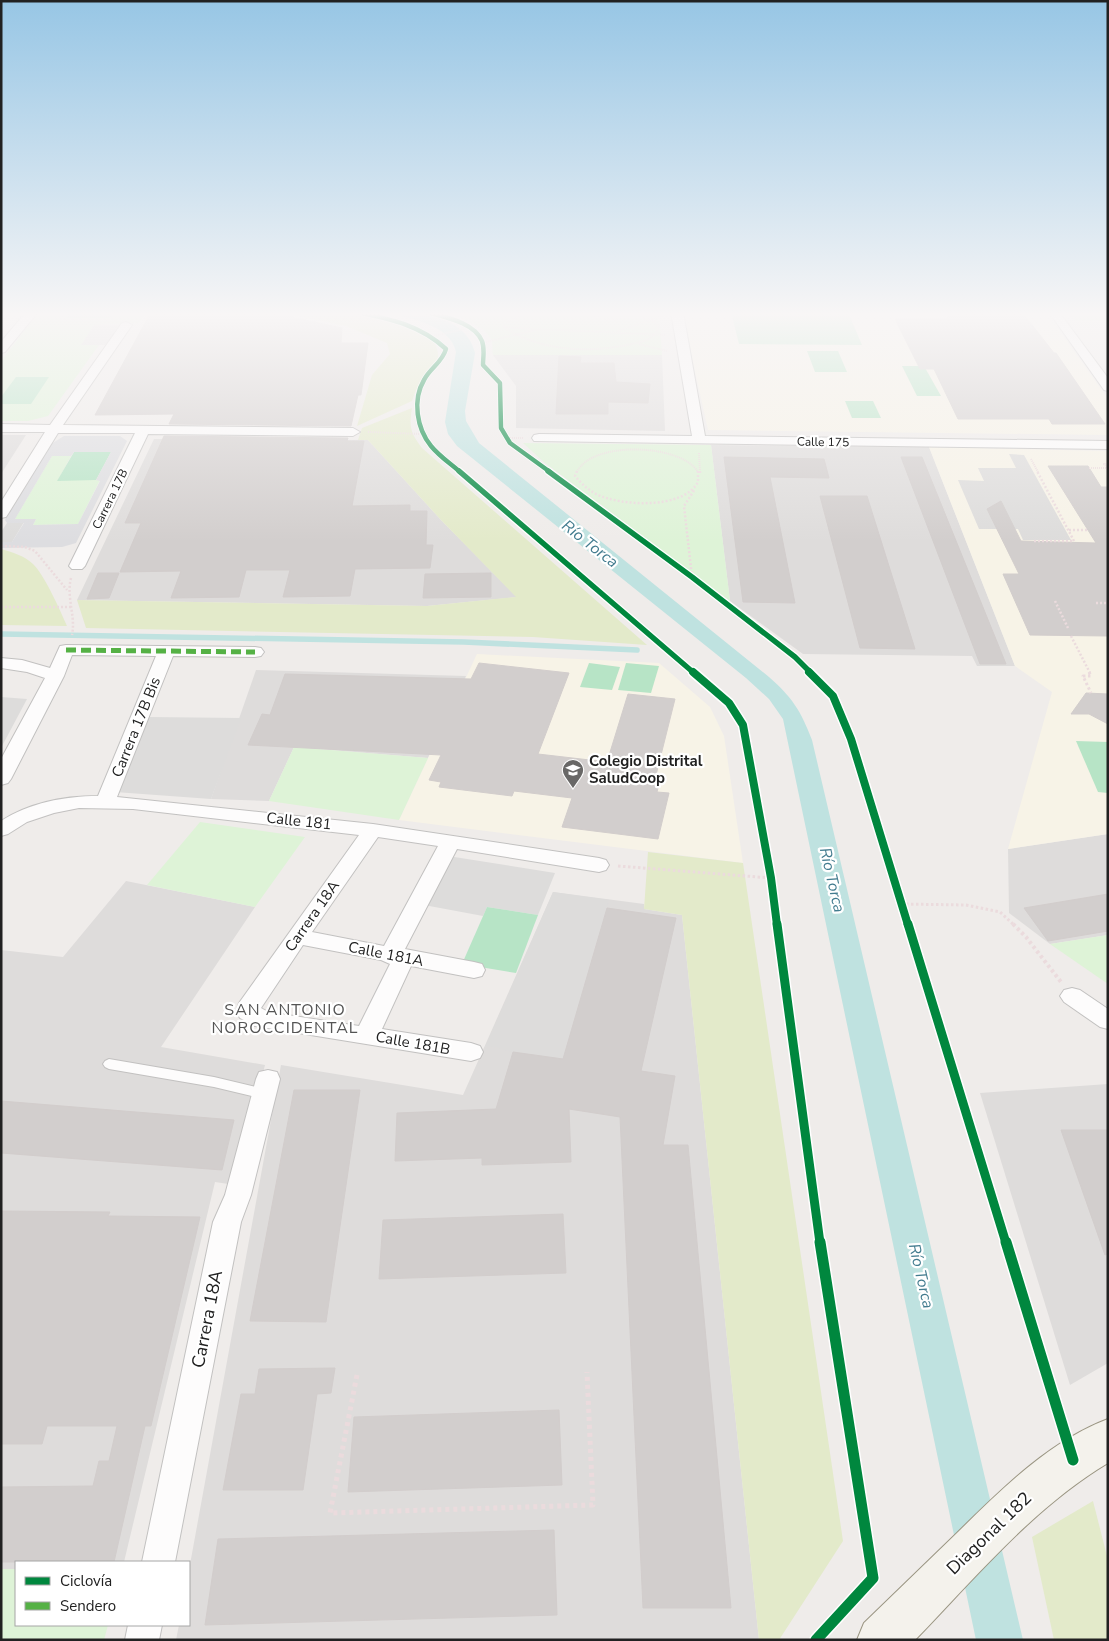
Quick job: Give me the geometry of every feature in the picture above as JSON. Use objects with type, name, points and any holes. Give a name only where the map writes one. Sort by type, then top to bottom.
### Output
[{"type":"street","points":[[1,514],[80,389]]},
{"type":"street","points":[[690,389],[699,440]]},
{"type":"street","points":[[1,428],[353,432]]},
{"type":"street","name":"Carrera 17B","points":[[76,566],[143,431]]},
{"type":"street","name":"Calle 175","points":[[539,438],[1108,445]]},
{"type":"street","points":[[1,779],[55,676],[66,650],[256,652]]},
{"type":"street","name":"Carrera 17B Bis","points":[[105,803],[167,651]]},
{"type":"street","points":[[1,664],[42,669],[55,676]]},
{"type":"street","name":"Calle 181","points":[[1,830],[20,818],[48,808],[79,802],[158,805],[373,830],[600,865]]},
{"type":"street","name":"Carrera 18A","points":[[251,1003],[373,830]]},
{"type":"street","points":[[367,1035],[397,957],[451,842]]},
{"type":"street","name":"Calle 181A","points":[[298,938],[474,970]]},
{"type":"street","points":[[1072,996],[1108,1021]]},
{"type":"street","name":"Calle 181B","points":[[251,1003],[248,1012],[263,1020],[471,1052]]},
{"type":"street","name":"Carrera 18A","points":[[158,1561],[227,1222],[238,1195],[266,1086]]},
{"type":"street","name":"Diagonal 182","points":[[881,1640],[1022,1500],[1073,1460],[1108,1439]]},
{"type":"street","points":[[142,1640],[145,1626]]},
{"type":"lane","points":[[109,1064],[214,1082],[266,1086]]},
{"type":"path","points":[[418,423],[428,443]]},
{"type":"path","points":[[501,428],[503,434],[516,448]]},
{"type":"path","points":[[353,432],[422,434]]},
{"type":"path","points":[[692,577],[684,506],[698,484],[700,476],[699,440]]},
{"type":"path","points":[[1022,444],[1074,541],[1034,541]]},
{"type":"path","points":[[698,484],[690,491],[677,497],[660,501],[631,502],[603,497],[589,491],[579,484],[575,476],[578,468],[586,460],[616,451],[634,450],[654,451],[679,457],[696,468],[700,476]]},
{"type":"path","points":[[1089,468],[1108,468],[1104,464],[1108,464]]},
{"type":"path","points":[[1068,530],[1088,530]]},
{"type":"path","points":[[1,546],[25,547],[35,551],[67,591],[74,620],[73,632]]},
{"type":"path","points":[[67,591],[76,566]]},
{"type":"path","points":[[684,571],[700,583]]},
{"type":"path","points":[[1055,601],[1068,628]]},
{"type":"path","points":[[1096,603],[1108,603]]},
{"type":"path","points":[[1,607],[72,607]]},
{"type":"path","points":[[1071,636],[1091,676],[1083,676],[1091,694]]},
{"type":"path","points":[[600,865],[771,878]]},
{"type":"path","points":[[769,869],[772,888]]},
{"type":"path","points":[[898,895],[904,913]]},
{"type":"path","points":[[901,904],[966,905],[1000,912],[1026,937],[1072,996]]},
{"type":"path","points":[[356,1375],[330,1513],[593,1505],[587,1372]]},
{"type":"shaded area","points":[[516,389],[663,389],[665,431],[516,428]]},
{"type":"shaded area","points":[[699,389],[1101,389],[1108,399],[1108,435],[708,430]]},
{"type":"shaded area","points":[[1,435],[26,435],[1,474]]},
{"type":"shaded area","points":[[64,436],[120,436],[127,441],[76,543],[62,547],[1,548],[1,542],[12,542],[24,523],[7,523],[5,520],[51,444]],"holes":[[[74,452],[111,452],[96,480],[100,481],[78,524],[33,525],[36,519],[15,519],[52,456],[71,456]]]},
{"type":"shaded area","points":[[154,439],[368,440],[441,520],[517,597],[427,606],[77,600]]},
{"type":"shaded area","points":[[711,445],[929,447],[1015,666],[977,666],[972,656],[803,654],[730,601]]},
{"type":"shaded area","points":[[929,447],[1108,451],[1108,834],[1008,849],[1052,692],[1015,666]]},
{"type":"shaded area","points":[[1009,454],[1024,455],[1071,540],[1023,540],[1018,529],[979,529],[958,480],[984,481],[978,468],[1016,468]]},
{"type":"shaded area","points":[[24,522],[12,542],[1,542],[1,532],[7,523]]},
{"type":"shaded area","name":"Colegio Distrital SaludCoop","points":[[477,654],[659,663],[710,707],[724,736],[743,863],[399,820]]},
{"type":"shaded area","points":[[256,670],[466,676],[428,758],[294,747],[269,801],[211,799]]},
{"type":"shaded area","points":[[1,697],[27,699],[1,748]]},
{"type":"shaded area","points":[[149,717],[241,718],[211,799],[115,792]]},
{"type":"shaded area","points":[[1108,834],[1108,935],[1050,944],[1009,913],[1008,849]]},
{"type":"shaded area","points":[[448,856],[555,873],[538,915],[487,907],[483,916],[424,905]]},
{"type":"shaded area","points":[[126,881],[255,907],[161,1047],[265,1065],[235,1185],[215,1182],[124,1561],[15,1561],[15,1569],[1,1569],[1,950],[63,957]]},
{"type":"shaded area","points":[[553,892],[644,904],[644,909],[682,915],[759,1640],[176,1640],[179,1626],[190,1626],[190,1565],[281,1065],[463,1095]]},
{"type":"shaded area","points":[[553,892],[609,900],[564,1059],[513,1052],[486,1045]]},
{"type":"shaded area","points":[[1108,1084],[1108,1363],[1070,1385],[980,1093]]},
{"type":"green space","points":[[1,389],[68,389],[48,416],[28,421],[1,421]]},
{"type":"green space","points":[[7,389],[41,389],[31,404],[1,404],[1,397]]},
{"type":"green space","points":[[368,389],[417,389],[412,401],[357,426]]},
{"type":"green space","points":[[913,389],[937,389],[941,396],[917,396]]},
{"type":"green space","points":[[845,401],[873,401],[881,418],[852,418]]},
{"type":"green space","points":[[412,408],[411,429],[422,448],[647,645],[533,637],[86,628],[77,600],[427,606],[516,597],[441,520],[368,440],[358,440],[362,428]]},
{"type":"green space","points":[[523,443],[711,445],[730,601],[545,463]]},
{"type":"green space","points":[[74,452],[111,452],[96,480],[57,481]]},
{"type":"green space","points":[[52,456],[71,456],[58,480],[100,480],[78,524],[33,525],[36,519],[15,519]]},
{"type":"green space","points":[[1,549],[30,561],[37,569],[52,594],[67,626],[1,625]]},
{"type":"green space","points":[[589,663],[620,667],[612,690],[580,687]]},
{"type":"green space","points":[[626,663],[659,666],[651,693],[618,690]]},
{"type":"green space","points":[[1076,741],[1108,742],[1108,793],[1098,792]]},
{"type":"green space","points":[[294,747],[428,758],[399,820],[269,801]]},
{"type":"green space","points":[[200,822],[305,837],[255,907],[147,885]]},
{"type":"green space","points":[[648,852],[743,863],[843,1541],[779,1640],[759,1640],[682,915],[644,909]]},
{"type":"green space","points":[[487,907],[538,915],[516,973],[462,964]]},
{"type":"green space","points":[[1108,935],[1108,984],[1050,944]]},
{"type":"green space","points":[[1093,1501],[1108,1560],[1108,1640],[1054,1640],[1032,1537]]},
{"type":"green space","points":[[1,1569],[15,1569],[15,1626],[108,1626],[104,1640],[1,1640]]},
{"type":"water","name":"Río Torca","points":[[450,389],[469,389],[465,411],[466,421],[479,443],[769,677],[790,698],[804,721],[812,740],[1023,1640],[976,1640],[783,719],[769,699],[746,678],[457,446],[448,434],[445,422]]},
{"type":"building","points":[[109,389],[362,389],[361,395],[358,395],[351,426],[169,424],[174,414],[95,415]]},
{"type":"building","points":[[557,389],[650,389],[648,403],[608,402],[608,414],[556,414]]},
{"type":"building","points":[[943,389],[1081,389],[1105,424],[1052,424],[1049,419],[958,419]]},
{"type":"building","points":[[164,436],[348,438],[347,441],[364,441],[352,506],[410,505],[410,511],[427,511],[426,545],[433,545],[430,568],[355,569],[350,596],[283,597],[290,570],[246,570],[239,597],[171,598],[181,571],[120,572],[141,523],[125,523]]},
{"type":"building","points":[[724,457],[824,459],[829,478],[770,477],[795,603],[743,602]]},
{"type":"building","points":[[901,457],[922,457],[1006,664],[980,664]]},
{"type":"building","points":[[1048,466],[1088,466],[1101,487],[1108,487],[1108,636],[1030,635],[1003,574],[1019,574],[987,509],[1001,501],[1021,541],[1096,543]]},
{"type":"building","points":[[820,496],[867,496],[915,649],[860,648]]},
{"type":"building","points":[[98,573],[119,573],[109,598],[87,599]]},
{"type":"building","points":[[491,573],[491,597],[423,598],[425,574]]},
{"type":"building","points":[[479,663],[569,673],[538,754],[607,762],[628,694],[675,699],[655,779],[660,780],[657,792],[669,793],[658,839],[562,827],[572,798],[514,791],[512,796],[439,787],[441,782],[429,780],[441,755],[248,745],[262,714],[270,715],[285,674],[471,679]]},
{"type":"building","points":[[1086,693],[1108,694],[1108,724],[1089,714],[1071,714]]},
{"type":"building","points":[[1108,894],[1108,931],[1048,941],[1024,908]]},
{"type":"building","points":[[607,908],[676,918],[641,1071],[675,1076],[663,1145],[688,1145],[731,1608],[643,1608],[620,1117],[569,1109],[571,1162],[482,1165],[482,1158],[395,1161],[397,1113],[496,1109],[513,1052],[563,1059]]},
{"type":"building","points":[[294,1090],[360,1090],[326,1322],[250,1321]]},
{"type":"building","points":[[1,1101],[234,1120],[222,1170],[1,1153]]},
{"type":"building","points":[[1061,1130],[1108,1130],[1108,1254],[1105,1255]]},
{"type":"building","points":[[1,1211],[110,1212],[108,1216],[200,1217],[151,1426],[145,1426],[114,1561],[1,1562],[1,1487],[93,1486],[99,1461],[109,1461],[117,1426],[47,1426],[42,1444],[1,1444]]},
{"type":"building","points":[[563,1214],[566,1273],[379,1279],[383,1220]]},
{"type":"building","points":[[335,1368],[331,1393],[317,1394],[303,1490],[223,1490],[241,1394],[255,1394],[259,1369]]},
{"type":"building","points":[[559,1410],[562,1485],[348,1492],[354,1417]]},
{"type":"building","points":[[554,1530],[557,1615],[205,1625],[218,1539]]},
{"type":"waterway","points":[[1,634],[464,642],[637,650]]},
{"type":"marked path","points":[[66,650],[255,652]]},
{"type":"cycle path","points":[[420,389],[417,400],[418,417],[423,433],[432,448],[729,703],[743,725],[771,878],[811,1185],[873,1578],[816,1640]]},
{"type":"cycle path","points":[[500,389],[501,428],[510,443],[692,577],[795,657],[833,696],[851,739],[1073,1460]]},
{"type":"place","name":"Colegio Distrital SaludCoop","points":[[573,789]]},
{"type":"district","name":"SAN ANTONIO NOROCCIDENTAL","points":[[285,1019]]}]
